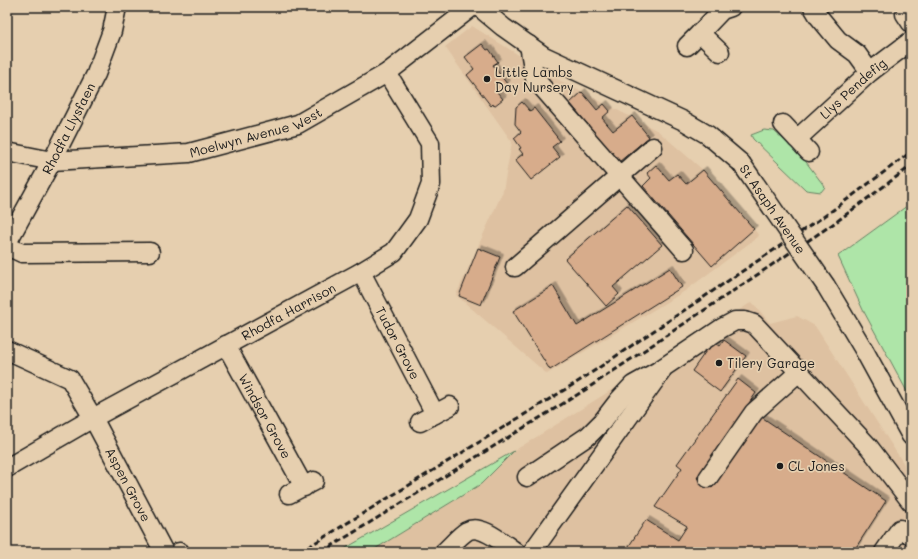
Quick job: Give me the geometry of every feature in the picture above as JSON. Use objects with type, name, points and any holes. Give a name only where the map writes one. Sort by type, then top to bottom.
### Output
[{"type":"street","name":"Rhodfa Llysfaen","points":[[7,244],[52,161],[96,74],[112,31],[117,7]]},
{"type":"street","name":"Moelwyn Avenue West","points":[[7,152],[52,161],[189,153],[298,124],[387,74],[472,7]]},
{"type":"street","name":"St Asaph Avenue","points":[[479,7],[503,27],[544,56],[684,121],[708,136],[740,164],[826,286],[864,350],[911,436]]},
{"type":"street","points":[[687,46],[722,10],[731,7]]},
{"type":"street","points":[[813,7],[818,18],[838,40],[856,54],[870,72]]},
{"type":"street","points":[[700,33],[720,52]]},
{"type":"street","name":"Llys Pendefig","points":[[783,124],[803,145],[870,72],[911,41]]},
{"type":"street","points":[[529,45],[535,79],[684,250]]},
{"type":"street","name":"Rhodfa Harrison","points":[[7,468],[93,418],[361,272],[394,252],[418,219],[432,184],[430,143],[387,74]]},
{"type":"street","points":[[515,266],[653,147]]},
{"type":"street","points":[[7,244],[22,253],[150,252]]},
{"type":"street","name":"Tudor Grove","points":[[361,272],[435,414]]},
{"type":"street","points":[[527,477],[588,436],[602,422],[633,385],[722,328],[735,321],[745,321],[754,324],[869,447],[911,502]]},
{"type":"street","name":"Windsor Grove","points":[[226,345],[302,487]]},
{"type":"street","points":[[7,350],[70,379],[93,418]]},
{"type":"street","points":[[532,552],[666,365]]},
{"type":"street","points":[[708,478],[754,412],[798,372]]},
{"type":"street","name":"Aspen Grove","points":[[93,418],[164,552]]},
{"type":"street","points":[[444,552],[467,531],[477,528],[484,530],[516,552]]},
{"type":"street","points":[[884,552],[900,529],[911,535]]},
{"type":"shaded area","points":[[472,26],[557,79],[658,131],[703,170],[759,236],[685,291],[547,374],[456,295],[503,191],[512,142],[445,47]]},
{"type":"shaded area","points":[[752,302],[770,323],[797,316],[815,326],[911,475],[911,547],[908,552],[371,552],[481,484],[514,451]]},
{"type":"green space","points":[[764,130],[774,131],[800,154],[825,187],[821,192],[806,190],[753,139],[751,135]]},
{"type":"green space","points":[[911,203],[911,399],[863,310],[838,256]]},
{"type":"green space","points":[[514,451],[481,484],[370,552],[339,552]]},
{"type":"building","name":"Little Lambs Day Nursery","points":[[482,44],[487,50],[489,49],[498,62],[493,65],[507,84],[497,92],[503,99],[494,106],[493,104],[491,106],[467,75],[474,69],[465,57]]},
{"type":"building","points":[[582,92],[597,110],[604,104],[610,111],[602,118],[613,131],[632,116],[649,137],[619,162],[570,103]]},
{"type":"building","points":[[522,102],[530,111],[534,108],[560,141],[552,147],[560,157],[531,180],[515,160],[523,154],[514,138],[521,132],[515,124],[516,107]]},
{"type":"building","points":[[656,165],[669,180],[677,174],[686,184],[703,170],[754,229],[712,266],[643,186],[651,178],[647,173]]},
{"type":"building","points":[[627,205],[662,245],[613,287],[619,294],[606,306],[565,259]]},
{"type":"building","points":[[478,248],[500,257],[481,305],[459,296]]},
{"type":"building","points":[[670,268],[682,287],[550,370],[513,311],[553,286],[577,326]]},
{"type":"building","name":"Tilery Garage","points":[[724,340],[746,356],[720,392],[692,371],[713,341],[720,346]]},
{"type":"building","name":"CL Jones","points":[[738,379],[756,393],[697,478],[712,488],[760,416],[886,501],[853,552],[625,552],[646,520],[678,540],[687,526],[655,507],[682,468],[677,464]]},
{"type":"railway","points":[[300,552],[579,381],[829,213],[911,152]]},
{"type":"railway","points":[[322,552],[585,390],[836,222],[911,166]]},
{"type":"place","name":"Little Lambs Day Nursery","points":[[487,79]]},
{"type":"place","name":"Tilery Garage","points":[[719,363]]},
{"type":"place","name":"CL Jones","points":[[780,466]]}]
